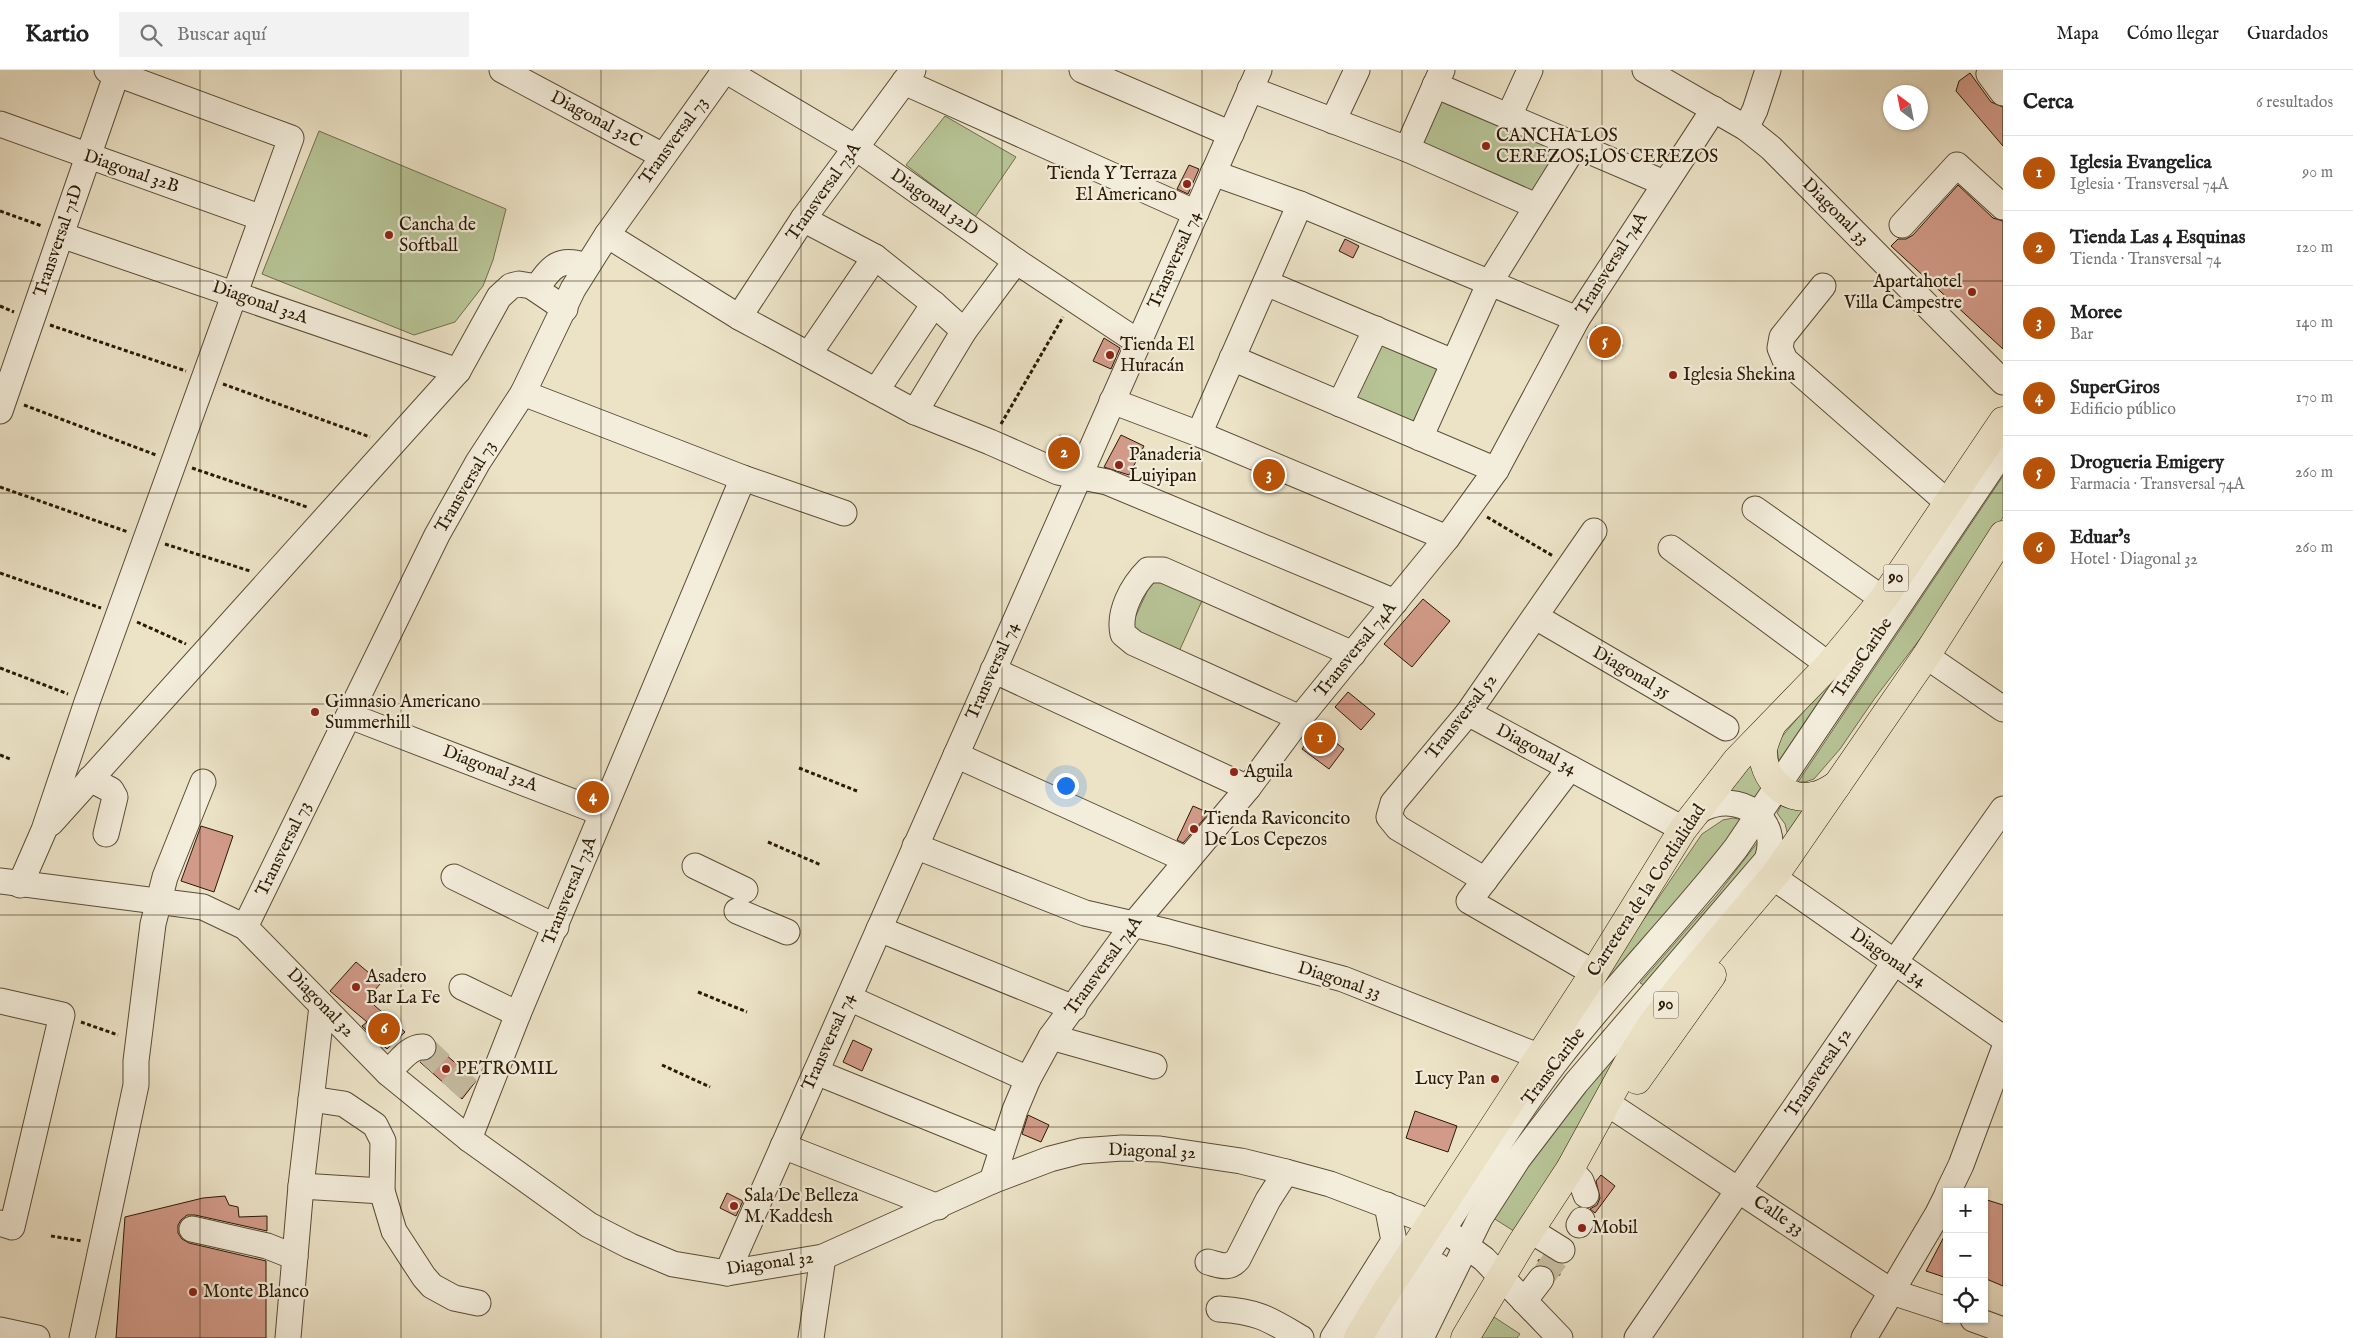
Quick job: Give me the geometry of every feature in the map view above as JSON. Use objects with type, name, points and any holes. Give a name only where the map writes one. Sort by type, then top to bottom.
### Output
[{"type":"highway","name":"Carretera de la Cordialidad","points":[[1358,1338],[1448,1234],[1538,1056],[1594,974],[1683,829],[1729,770],[1828,665],[1883,598],[2003,421]]},
{"type":"highway","name":"90","points":[[1465,1338],[1501,1276],[1570,1169],[1633,1054],[1652,1024],[1681,986],[1775,874],[1926,656],[2003,535]]},
{"type":"highway","points":[[1772,723],[1763,748],[1764,763],[1769,776],[1782,790],[1797,796],[1810,797],[1823,794],[1837,785]]},
{"type":"highway","points":[[1570,1169],[1616,1109],[1721,962],[1775,874]]},
{"type":"street","name":"Diagonal 32C","points":[[502,70],[663,156]]},
{"type":"street","name":"Transversal 73","points":[[246,928],[437,536],[478,462],[523,393],[565,309],[573,288],[607,235],[725,70]]},
{"type":"street","name":"Diagonal 32D","points":[[725,70],[855,147],[1016,261],[1138,342]]},
{"type":"street","points":[[1082,70],[1230,134]]},
{"type":"street","points":[[1333,121],[1357,70]]},
{"type":"street","points":[[1510,116],[1530,70]]},
{"type":"street","name":"Diagonal 33","points":[[1645,70],[1746,128],[1772,148],[2003,382]]},
{"type":"street","points":[[1746,128],[1755,110],[1768,70]]},
{"type":"street","points":[[1992,70],[1989,74],[2003,93]]},
{"type":"street","points":[[44,830],[88,702],[291,138],[114,71]]},
{"type":"street","name":"Transversal 71D","points":[[0,411],[52,231],[88,156],[114,71]]},
{"type":"street","name":"Transversal 73A","points":[[739,317],[803,219],[908,76]]},
{"type":"street","points":[[908,76],[1196,213]]},
{"type":"street","points":[[1407,149],[1438,77],[1510,116],[1664,183]]},
{"type":"street","points":[[1255,80],[1333,121],[1407,149],[1536,206]]},
{"type":"street","name":"Transversal 74","points":[[727,1273],[1255,80]]},
{"type":"street","name":"Transversal 74A","points":[[992,1181],[1001,1147],[1028,1079],[1051,1037],[1133,925],[1248,788],[1300,718],[1447,538],[1496,470],[1577,320],[1664,183],[1714,109]]},
{"type":"street","name":"Diagonal 32B","points":[[0,124],[262,218]]},
{"type":"street","points":[[1420,438],[1490,282],[1576,144]]},
{"type":"street","points":[[1902,225],[1957,165],[2003,207]]},
{"type":"street","points":[[1213,173],[1300,204],[1577,320]]},
{"type":"street","points":[[1199,434],[1300,204]]},
{"type":"street","points":[[803,219],[875,257],[934,304],[964,331]]},
{"type":"street","name":"Diagonal 32A","points":[[52,231],[458,371]]},
{"type":"street","points":[[607,235],[739,317],[915,412],[1058,472],[1107,482],[1395,602]]},
{"type":"street","points":[[809,354],[875,257]]},
{"type":"street","points":[[915,412],[964,331],[1016,261]]},
{"type":"street","points":[[536,289],[547,273],[559,264],[575,262],[586,266]]},
{"type":"street","points":[[1266,283],[1453,362]]},
{"type":"street","points":[[10,883],[44,830],[458,371],[504,290],[519,284],[536,289],[565,309]]},
{"type":"street","points":[[1823,286],[1782,337],[1780,348],[1784,360],[1947,502]]},
{"type":"street","points":[[876,391],[934,304]]},
{"type":"street","points":[[1340,404],[1376,329]]},
{"type":"street","points":[[1232,358],[1496,470]]},
{"type":"street","points":[[523,393],[743,478],[844,513]]},
{"type":"street","points":[[1112,401],[1199,434],[1447,538]]},
{"type":"street","name":"TransCaribe","points":[[1782,790],[2003,451]]},
{"type":"street","name":"TransCaribe","points":[[1399,1338],[1448,1234],[1524,1106],[1557,1060],[1629,972],[1694,901],[1761,819],[2003,469]]},
{"type":"street","name":"Transversal 73A","points":[[464,1134],[556,927],[743,478]]},
{"type":"street","points":[[1755,509],[1883,598]]},
{"type":"street","name":"Transversal 52","points":[[1485,880],[1398,828],[1389,816],[1393,803],[1468,713],[1594,531]]},
{"type":"street","points":[[1671,548],[1828,665]]},
{"type":"street","points":[[1300,718],[1134,643],[1123,634],[1120,620],[1137,582],[1148,570],[1163,570],[1353,654]]},
{"type":"street","name":"Diagonal 35","points":[[1536,617],[1726,728]]},
{"type":"street","points":[[1926,656],[2003,708]]},
{"type":"street","points":[[993,670],[1248,788]]},
{"type":"street","name":"Diagonal 34","points":[[1468,713],[1683,829]]},
{"type":"street","name":"Diagonal 32A","points":[[350,716],[602,813]]},
{"type":"street","points":[[956,755],[1187,860]]},
{"type":"street","points":[[1570,768],[1469,901],[1594,974]]},
{"type":"street","points":[[90,779],[111,790],[115,797],[106,834]]},
{"type":"street","points":[[82,1338],[136,1085],[138,1041],[153,924],[165,877],[203,782]]},
{"type":"street","points":[[1683,829],[1700,810],[1716,804],[1732,803],[1748,808],[1761,819]]},
{"type":"street","name":"Transversal 52","points":[[1637,1338],[1894,963],[2003,809]]},
{"type":"street","name":"TransCaribe","points":[[1376,1338],[1408,1283],[1448,1234],[1480,1218],[1507,1175],[1570,1090],[1767,860],[1772,848],[1771,840],[1761,819]]},
{"type":"street","name":"Diagonal 33","points":[[915,846],[1085,913],[1168,932],[1343,979],[1538,1056]]},
{"type":"street","points":[[695,866],[787,932]]},
{"type":"street","name":"Diagonal 34","points":[[1775,874],[1894,963],[2003,1038]]},
{"type":"street","points":[[454,877],[556,927]]},
{"type":"street","name":"Diagonal 32","points":[[10,883],[159,900],[203,907],[246,928],[388,1073],[464,1134],[589,1225],[622,1242],[673,1264],[727,1273],[823,1257],[938,1207],[992,1181],[1050,1159],[1081,1152],[1122,1148],[1201,1154],[1286,1172],[1330,1184],[1387,1205],[1448,1234],[1501,1276],[1560,1338]]},
{"type":"street","points":[[879,929],[1074,1008]]},
{"type":"street","points":[[462,987],[518,1014]]},
{"type":"street","points":[[848,998],[1028,1079]]},
{"type":"street","points":[[0,1001],[62,1015],[12,1227],[0,1223]]},
{"type":"street","points":[[288,1338],[301,1186],[322,1006]]},
{"type":"street","points":[[1051,1037],[1154,1066]]},
{"type":"street","points":[[388,1073],[410,1050],[424,1047]]},
{"type":"street","points":[[1950,1188],[1961,1165],[2003,1052]]},
{"type":"street","points":[[816,1072],[1001,1147]]},
{"type":"street","points":[[464,1134],[471,1101],[469,1090]]},
{"type":"street","points":[[311,1099],[344,1104],[375,1125],[383,1141],[382,1191],[387,1214],[394,1231],[432,1286],[454,1298],[478,1303]]},
{"type":"street","name":"Calle 33","points":[[1616,1109],[1892,1292],[1943,1309]]},
{"type":"street","points":[[783,1146],[938,1207]]},
{"type":"street","points":[[1570,1169],[1581,1181],[1586,1195]]},
{"type":"street","points":[[1208,1262],[1225,1267],[1233,1266],[1268,1200],[1286,1172]]},
{"type":"street","points":[[301,1186],[382,1191]]},
{"type":"street","points":[[1864,1338],[1943,1200]]},
{"type":"street","points":[[1333,1338],[1394,1241],[1387,1205]]},
{"type":"street","points":[[192,1228],[266,1246],[295,1256]]},
{"type":"street","points":[[1530,1230],[1569,1239]]},
{"type":"street","name":"TransCaribe","points":[[1421,1338],[1448,1234]]},
{"type":"street","points":[[811,1338],[823,1257]]},
{"type":"street","points":[[1524,1301],[1541,1279]]},
{"type":"street","points":[[1219,1309],[1247,1311],[1265,1316],[1301,1338]]},
{"type":"street","points":[[1984,1323],[2003,1330]]},
{"type":"street","points":[[0,1330],[37,1338]]},
{"type":"path","points":[[0,211],[52,231]]},
{"type":"path","points":[[996,432],[1067,311]]},
{"type":"path","points":[[1469,507],[1570,566]]},
{"type":"path","points":[[0,668],[88,702]]},
{"type":"path","points":[[0,755],[10,759]]},
{"type":"path","points":[[800,768],[857,791]]},
{"type":"path","points":[[768,842],[821,865]]},
{"type":"path","points":[[698,992],[747,1012]]},
{"type":"path","points":[[62,1015],[138,1041]]},
{"type":"path","points":[[662,1065],[710,1087]]},
{"type":"path","points":[[51,1236],[102,1244]]},
{"type":"green space","points":[[1440,93],[1569,146],[1532,200],[1416,149]]},
{"type":"green space","points":[[945,116],[1016,157],[975,217],[906,165]]},
{"type":"green space","name":"Cancha de Softball","points":[[319,131],[506,209],[493,260],[483,286],[455,322],[414,335],[262,274]]},
{"type":"green space","points":[[1376,336],[1441,365],[1411,426],[1348,400]]},
{"type":"green space","points":[[2003,476],[2003,517],[1977,564],[1875,698],[1840,749],[1814,779],[1798,782]]},
{"type":"green space","points":[[1156,572],[1205,594],[1177,656],[1128,633]]},
{"type":"green space","points":[[1869,634],[1780,769],[1777,749],[1779,740]]},
{"type":"green space","points":[[1754,755],[1767,790],[1760,800],[1735,792],[1725,791]]},
{"type":"green space","points":[[1815,803],[1789,839],[1785,824],[1777,813],[1782,804]]},
{"type":"green space","points":[[1733,818],[1744,820],[1651,941],[1592,995],[1702,834],[1723,820]]},
{"type":"green space","points":[[1764,834],[1767,842],[1644,985],[1640,983],[1717,895]]},
{"type":"green space","points":[[1660,996],[1600,1089],[1517,1233],[1490,1216],[1514,1180]]},
{"type":"green space","points":[[1494,1317],[1520,1334],[1517,1338],[1480,1338]]},
{"type":"building","points":[[1970,73],[1991,102],[2003,107],[2003,146],[1956,91],[1959,81]]},
{"type":"building","points":[[1189,165],[1199,169],[1188,194],[1177,189]]},
{"type":"building","name":"Apartahotel Villa Campestre","points":[[1958,185],[1993,218],[2003,221],[2003,349],[1891,246],[1898,239],[1906,239],[1913,235]]},
{"type":"building","points":[[1345,239],[1359,246],[1353,258],[1339,251]]},
{"type":"building","points":[[1596,326],[1623,345],[1615,357],[1587,338]]},
{"type":"building","name":"Tienda El Huracán","points":[[1104,338],[1120,348],[1111,369],[1093,361]]},
{"type":"building","points":[[1060,435],[1078,445],[1071,460],[1050,453]]},
{"type":"building","points":[[1121,435],[1144,446],[1129,475],[1104,467]]},
{"type":"building","points":[[1423,599],[1450,621],[1412,667],[1384,644]]},
{"type":"building","points":[[1348,692],[1375,714],[1361,730],[1335,707]]},
{"type":"building","points":[[1317,728],[1344,749],[1329,769],[1302,749]]},
{"type":"building","points":[[1193,806],[1209,813],[1183,843],[1177,840]]},
{"type":"building","points":[[201,826],[233,836],[214,892],[181,881]]},
{"type":"building","points":[[356,962],[381,983],[367,999],[405,1032],[387,1049],[362,1026],[367,1022],[330,991]]},
{"type":"building","points":[[853,1040],[872,1049],[862,1071],[843,1062]]},
{"type":"building","name":"PETROMIL","points":[[437,1047],[476,1081],[462,1099],[420,1062],[432,1058]]},
{"type":"building","points":[[1415,1111],[1457,1126],[1448,1152],[1406,1138]]},
{"type":"building","points":[[1028,1115],[1049,1125],[1041,1142],[1022,1134]]},
{"type":"building","points":[[1601,1175],[1615,1186],[1595,1213],[1590,1209],[1597,1205],[1600,1198],[1596,1181]]},
{"type":"building","name":"Sala De Belleza M. Kaddesh","points":[[727,1193],[743,1201],[736,1216],[720,1208]]},
{"type":"building","name":"Monte Blanco","points":[[225,1196],[229,1205],[238,1207],[239,1217],[267,1216],[267,1231],[195,1215],[187,1215],[178,1225],[178,1233],[182,1239],[189,1243],[266,1261],[266,1338],[116,1338],[125,1217],[203,1198]]},
{"type":"building","points":[[1988,1200],[2003,1205],[2003,1286],[1988,1280]]},
{"type":"building","points":[[1943,1239],[1943,1277],[1926,1271]]},
{"type":"building","points":[[1548,1258],[1558,1263],[1560,1275],[1555,1276],[1549,1267],[1539,1265],[1538,1260]]},
{"type":"tunnel","points":[[423,1047],[469,1090]]},
{"type":"tunnel","points":[[1541,1279],[1557,1257]]},
{"type":"place","name":"CANCHA LOS CEREZOS;LOS CEREZOS","points":[[1486,146]]},
{"type":"place","name":"Tienda Y Terraza El Americano","points":[[1187,184]]},
{"type":"place","name":"Cancha de Softball","points":[[389,235]]},
{"type":"place","name":"Apartahotel Villa Campestre","points":[[1972,292]]},
{"type":"place","name":"Drogueria Emigery","points":[[1605,342]]},
{"type":"place","name":"Tienda El Huracán","points":[[1110,355]]},
{"type":"place","name":"Iglesia Shekina","points":[[1673,375]]},
{"type":"place","name":"Tienda Las 4 Esquinas","points":[[1064,453]]},
{"type":"place","name":"Panaderia Luiyipan","points":[[1119,465]]},
{"type":"place","name":"Moree","points":[[1269,475]]},
{"type":"place","name":"Gimnasio Americano Summerhill","points":[[315,712]]},
{"type":"place","name":"Iglesia Evangelica","points":[[1320,738]]},
{"type":"place","name":"Aguila","points":[[1234,772]]},
{"type":"place","name":"SuperGiros","points":[[593,797]]},
{"type":"place","name":"Tienda Raviconcito De Los Cepezos","points":[[1194,829]]},
{"type":"place","name":"Asadero Bar La Fe","points":[[356,987]]},
{"type":"place","name":"Eduar's","points":[[384,1029]]},
{"type":"place","name":"PETROMIL","points":[[446,1069]]},
{"type":"place","name":"Lucy Pan","points":[[1495,1079]]},
{"type":"place","name":"Sala De Belleza M. Kaddesh","points":[[734,1206]]},
{"type":"place","name":"Mobil","points":[[1582,1228]]},
{"type":"place","name":"Monte Blanco","points":[[193,1292]]}]
